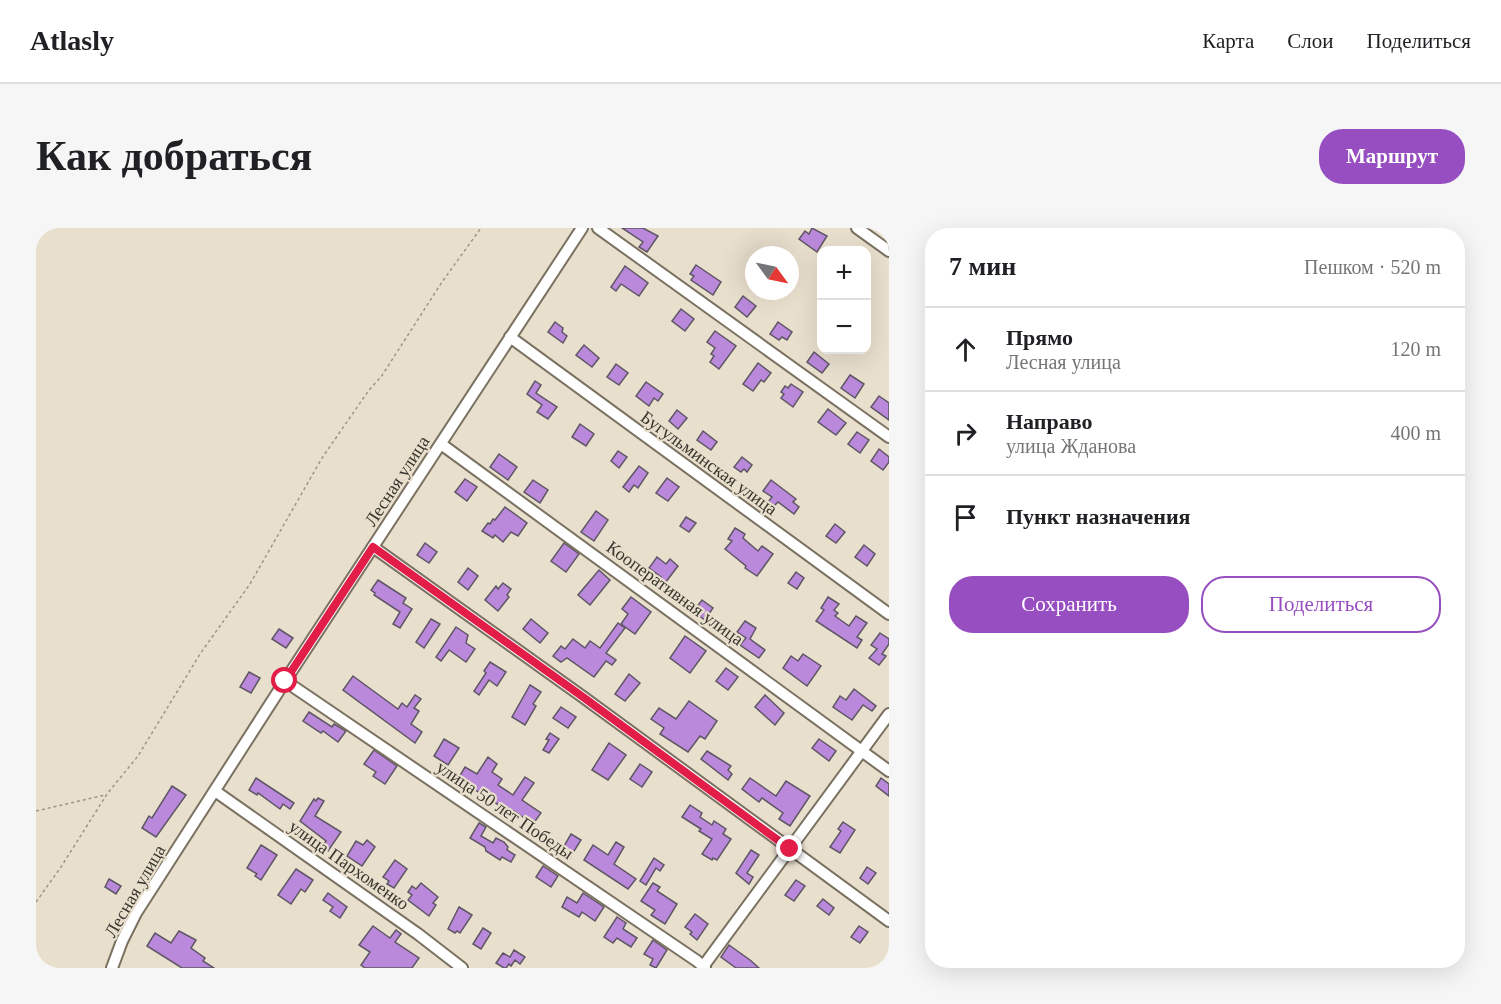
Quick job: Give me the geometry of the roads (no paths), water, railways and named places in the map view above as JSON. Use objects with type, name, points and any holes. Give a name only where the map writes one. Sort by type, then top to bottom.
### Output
[{"type":"street","name":"Лесная улица","points":[[112,968],[136,914],[285,681],[582,228]]},
{"type":"street","points":[[598,228],[889,437]]},
{"type":"street","points":[[857,228],[889,251]]},
{"type":"street","name":"Бугульминская улица","points":[[510,337],[889,614]]},
{"type":"street","name":"Кооперативная улица","points":[[441,444],[889,771]]},
{"type":"street","points":[[373,547],[889,921]]},
{"type":"street","name":"улица 50 лет Победы","points":[[285,681],[697,961],[703,968]]},
{"type":"street","points":[[703,968],[889,714]]},
{"type":"street","name":"улица Пархоменко","points":[[215,791],[418,934],[462,968]]}]
